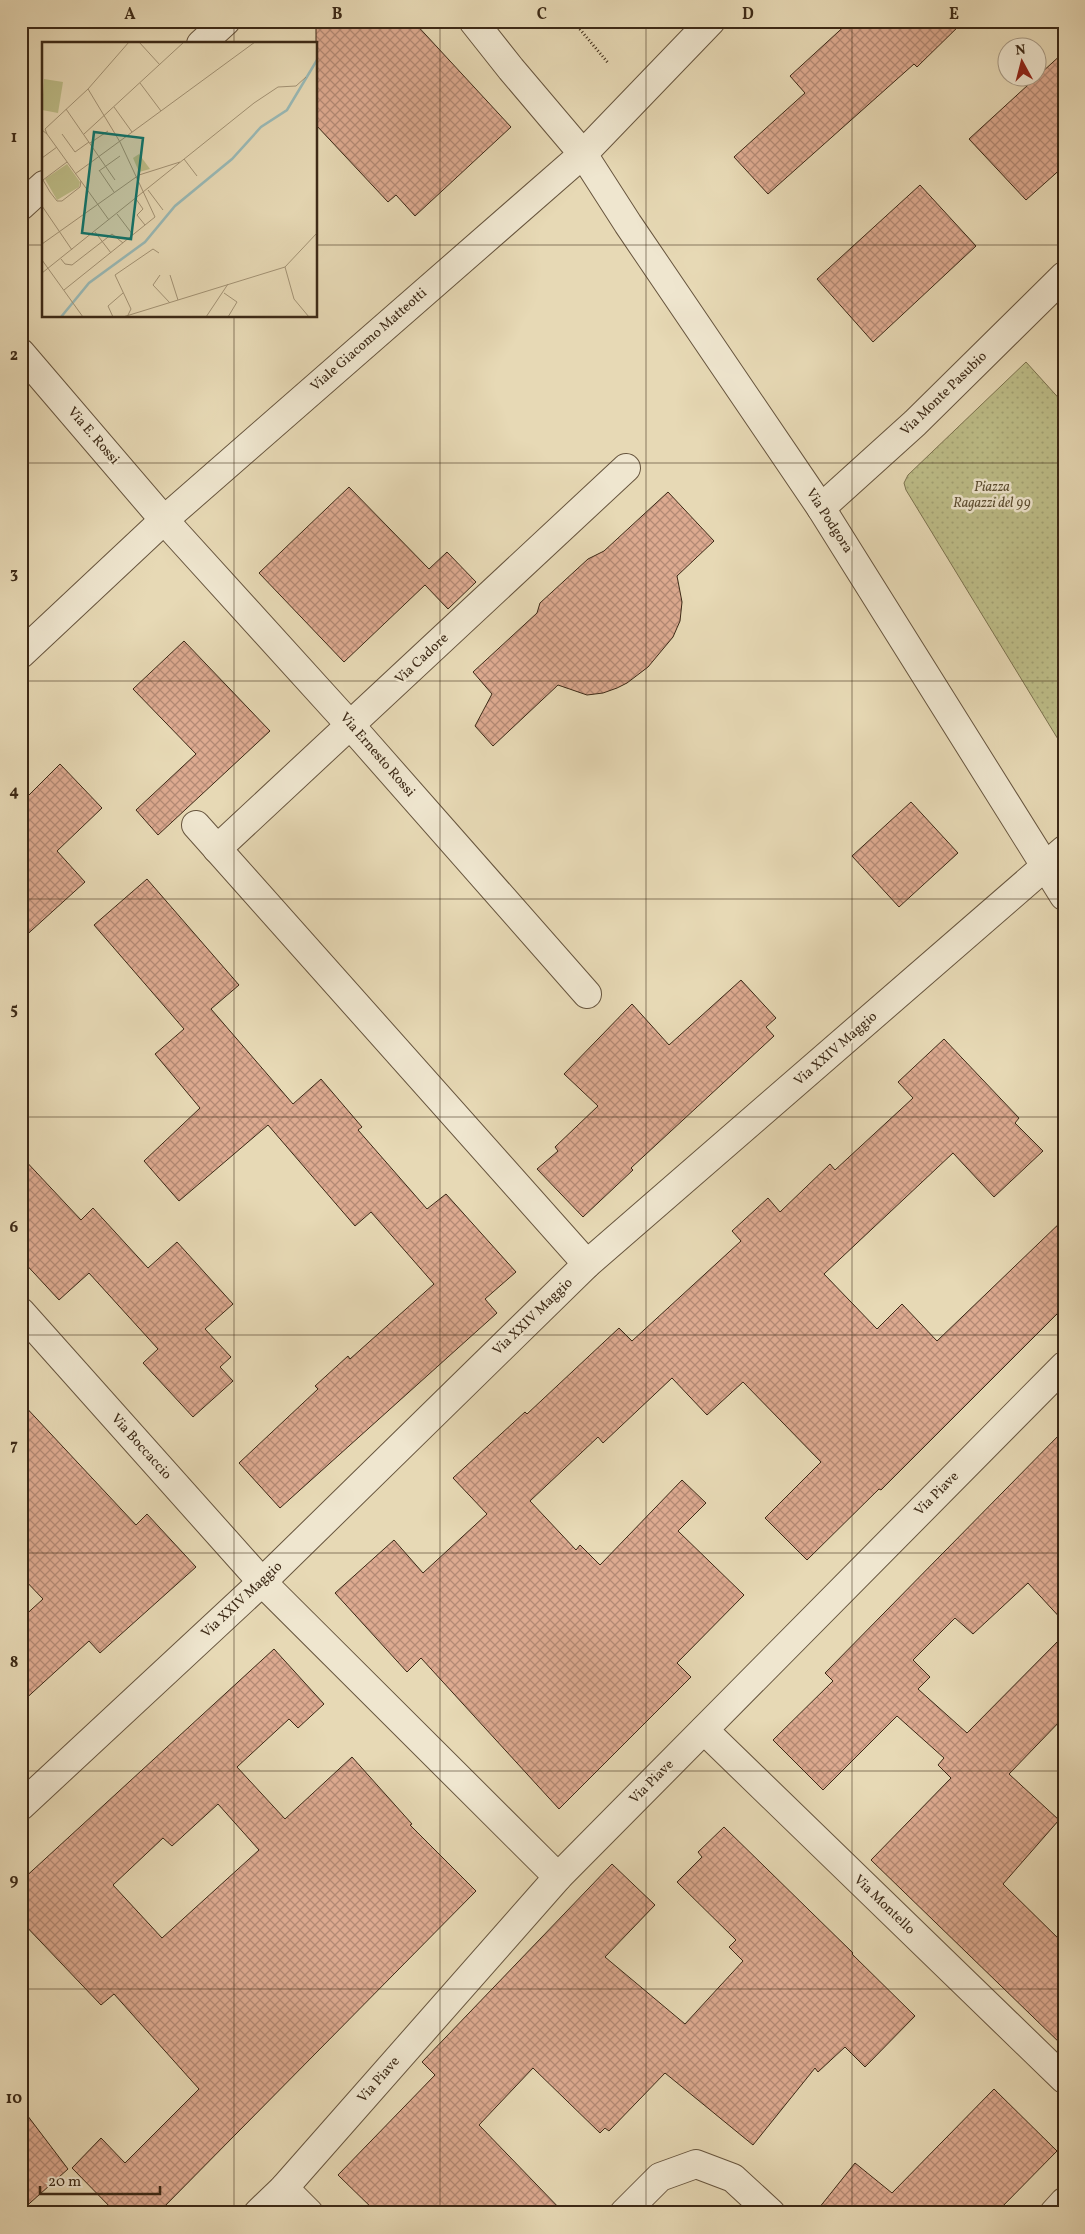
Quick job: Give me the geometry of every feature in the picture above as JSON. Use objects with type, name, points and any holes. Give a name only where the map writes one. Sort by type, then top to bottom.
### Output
[{"type":"street","points":[[203,42],[226,21]]},
{"type":"street","name":"Via Podgora","points":[[473,21],[583,154],[1054,859],[1064,896]]},
{"type":"street","name":"Viale Giacomo Matteotti","points":[[21,654],[164,520],[583,154],[711,21]]},
{"type":"street","points":[[21,206],[42,187]]},
{"type":"street","name":"Via Monte Pasubio","points":[[821,508],[916,423],[1064,276]]},
{"type":"street","name":"Via E. Rossi","points":[[21,353],[164,520]]},
{"type":"street","name":"Via Cadore","points":[[217,849],[626,468]]},
{"type":"street","name":"Via Ernesto Rossi","points":[[164,520],[351,726],[587,994]]},
{"type":"street","points":[[196,825],[587,1264]]},
{"type":"street","name":"Via XXIV Maggio","points":[[21,1806],[262,1582],[587,1264],[1054,859]]},
{"type":"street","name":"Via Boccaccio","points":[[21,1312],[262,1582],[558,1876]]},
{"type":"street","name":"Via Piave","points":[[258,2213],[284,2188],[558,1876],[1064,1366]]},
{"type":"street","name":"Via Montello","points":[[704,1730],[1064,2080]]},
{"type":"street","points":[[624,2213],[660,2177],[696,2164],[733,2178],[771,2213]]},
{"type":"street","points":[[284,2188],[309,2213]]},
{"type":"street","points":[[1054,2213],[1064,2202]]},
{"type":"path","points":[[573,21],[609,64]]},
{"type":"green space","name":"Piazza Ragazzi del 99","points":[[1026,362],[1064,404],[1064,749],[906,490],[904,483],[908,475]]},
{"type":"building","points":[[316,21],[413,21],[511,127],[415,216],[396,195],[388,202],[318,127],[318,42],[316,42]]},
{"type":"building","points":[[850,21],[964,21],[917,67],[914,64],[768,194],[734,157],[805,93],[790,76]]},
{"type":"building","points":[[1064,52],[1064,166],[1026,200],[969,139],[1025,88],[1048,88],[1048,67]]},
{"type":"building","points":[[920,185],[976,246],[873,342],[817,279]]},
{"type":"building","points":[[349,487],[429,569],[447,552],[476,582],[448,609],[425,585],[344,662],[259,573]]},
{"type":"building","points":[[668,492],[714,541],[677,576],[682,602],[680,621],[673,637],[648,667],[617,688],[603,693],[587,695],[558,685],[493,746],[475,726],[492,694],[473,672],[537,613],[540,603],[588,559],[604,551]]},
{"type":"building","points":[[184,641],[270,731],[158,835],[136,810],[196,754],[133,689]]},
{"type":"building","points":[[60,764],[102,808],[57,851],[85,882],[21,940],[21,803]]},
{"type":"building","points":[[911,802],[958,853],[899,907],[852,856]]},
{"type":"building","points":[[147,879],[239,985],[211,1009],[293,1104],[321,1079],[362,1127],[358,1130],[427,1209],[446,1194],[516,1272],[485,1299],[497,1313],[280,1508],[239,1463],[318,1389],[315,1386],[348,1356],[350,1359],[434,1284],[371,1212],[355,1226],[268,1125],[179,1201],[144,1161],[200,1108],[155,1054],[184,1029],[94,925]]},
{"type":"building","points":[[741,980],[776,1018],[766,1027],[774,1036],[631,1168],[633,1170],[583,1217],[537,1169],[558,1151],[555,1147],[598,1106],[564,1074],[632,1004],[669,1045]]},
{"type":"building","points":[[944,1039],[1019,1118],[1015,1123],[1043,1151],[994,1197],[953,1153],[824,1274],[877,1329],[902,1304],[937,1341],[1064,1219],[1064,1307],[881,1490],[879,1489],[807,1560],[765,1518],[821,1462],[743,1382],[707,1415],[672,1378],[603,1443],[598,1437],[530,1501],[576,1550],[580,1545],[600,1565],[682,1480],[706,1503],[678,1531],[744,1595],[677,1663],[691,1677],[559,1809],[421,1658],[407,1672],[335,1593],[394,1540],[423,1573],[487,1514],[453,1478],[525,1412],[527,1414],[619,1328],[632,1341],[741,1241],[732,1231],[768,1198],[780,1212],[830,1164],[835,1170],[913,1098],[898,1082]]},
{"type":"building","points":[[21,1156],[81,1220],[93,1208],[148,1268],[177,1242],[233,1304],[205,1329],[231,1357],[220,1367],[233,1381],[193,1417],[143,1363],[158,1349],[89,1273],[59,1300],[21,1259]]},
{"type":"building","points":[[21,1402],[136,1525],[147,1514],[196,1567],[100,1653],[89,1641],[21,1703],[21,1619],[43,1599],[21,1576]]},
{"type":"building","points":[[1064,1430],[1064,1622],[1028,1583],[973,1634],[955,1618],[913,1660],[930,1677],[918,1689],[967,1733],[1064,1635],[1064,1717],[1009,1774],[1059,1820],[1003,1884],[1064,1944],[1064,2047],[871,1860],[951,1778],[938,1765],[944,1758],[897,1716],[823,1790],[773,1740],[833,1681],[825,1673]]},
{"type":"building","points":[[274,1649],[324,1704],[298,1728],[289,1719],[237,1767],[285,1819],[352,1757],[412,1824],[410,1825],[476,1891],[158,2213],[116,2213],[72,2168],[101,2138],[125,2163],[199,2089],[114,1994],[101,2005],[21,1921],[21,1881]],"holes":[[[218,1804],[259,1850],[162,1938],[113,1885],[163,1838],[172,1846]]]},
{"type":"building","points":[[724,1827],[915,2016],[865,2067],[845,2047],[818,2072],[815,2068],[753,2145],[665,2073],[609,2131],[605,2128],[600,2133],[533,2068],[479,2125],[564,2213],[377,2213],[338,2175],[435,2075],[422,2062],[612,1864],[655,1905],[605,1957],[685,2024],[743,1961],[729,1947],[736,1940],[677,1882],[702,1857],[698,1852]]},
{"type":"building","points":[[994,2089],[1057,2151],[996,2213],[815,2213],[855,2163],[892,2193]]},
{"type":"building","points":[[21,2107],[68,2169],[21,2211]]}]
